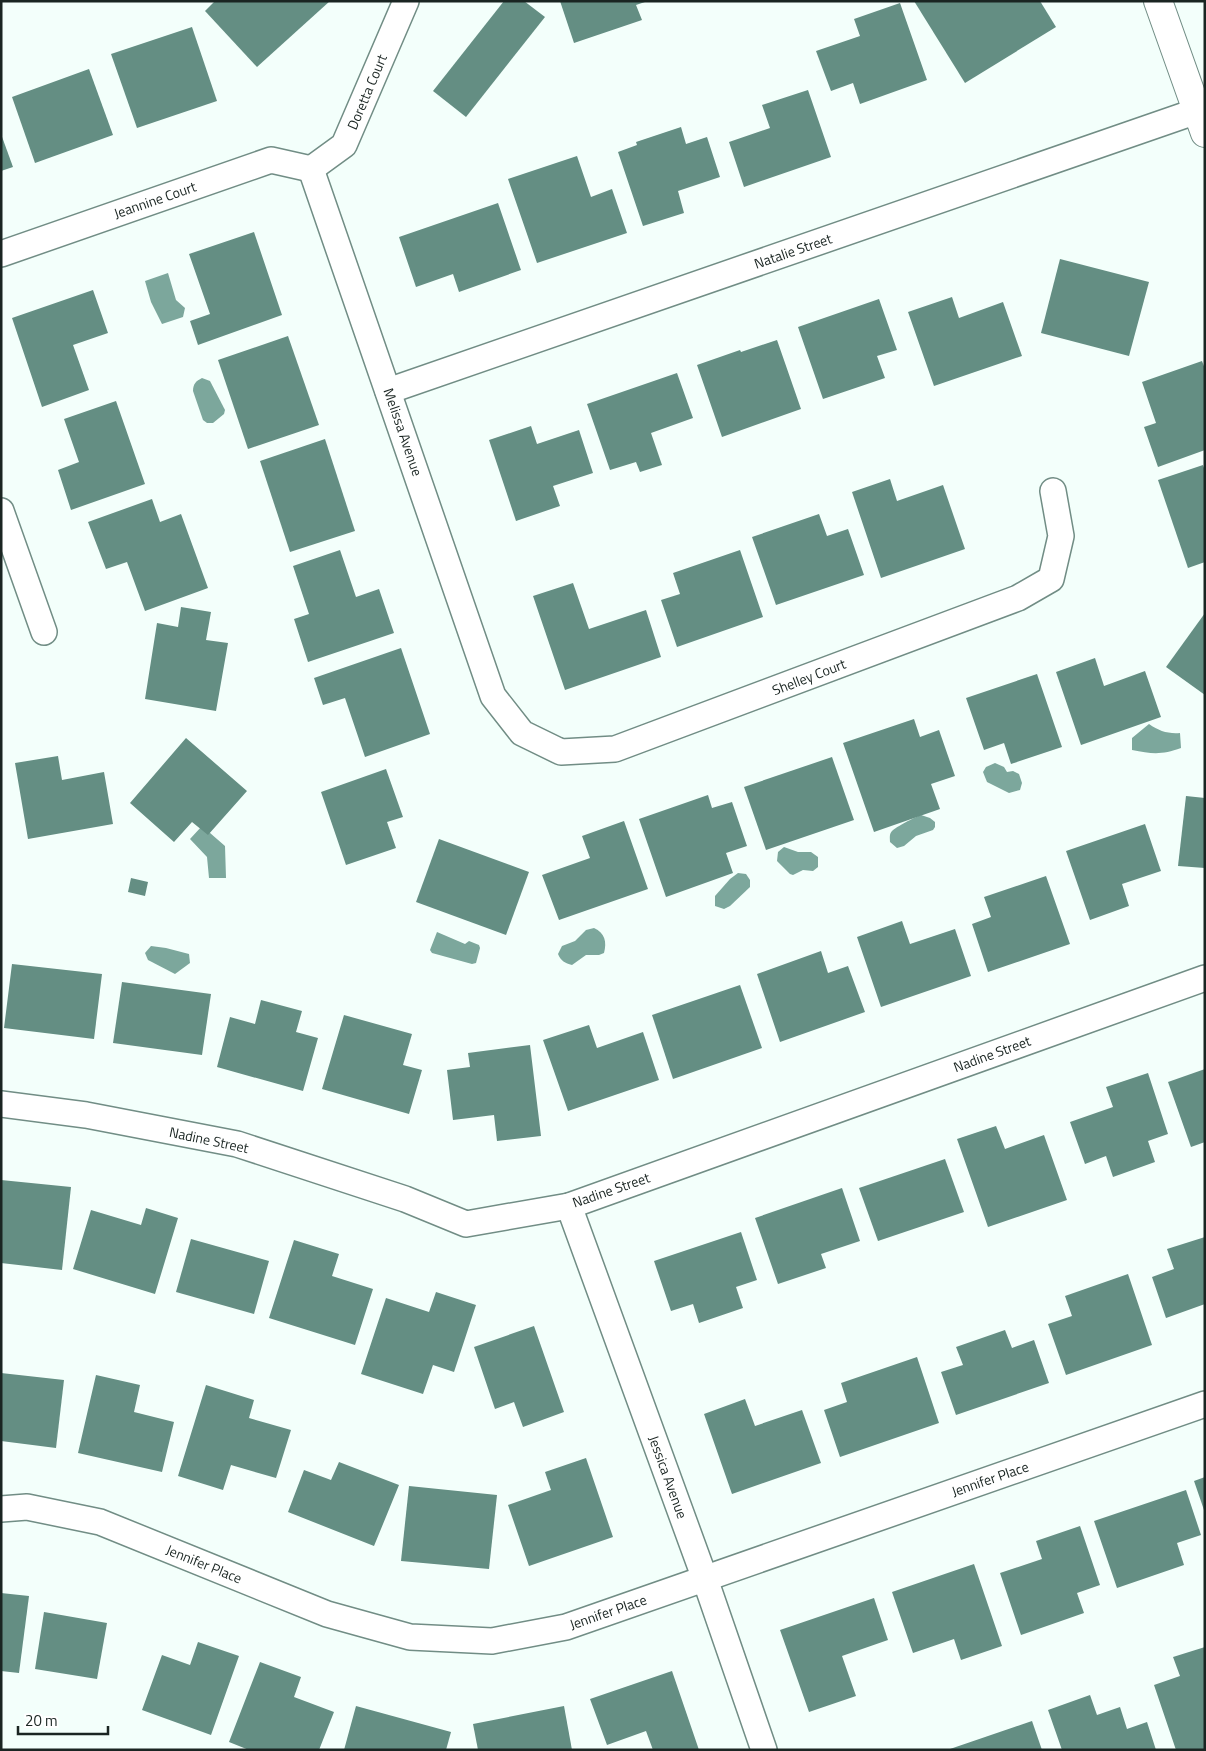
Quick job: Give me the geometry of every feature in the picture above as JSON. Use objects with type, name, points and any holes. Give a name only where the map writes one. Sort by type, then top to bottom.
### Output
[{"type":"street","name":"Doretta Court","points":[[311,169],[344,145],[406,1]]},
{"type":"street","points":[[1158,1],[1201,122]]},
{"type":"street","name":"Natalie Street","points":[[388,391],[1201,122]]},
{"type":"street","name":"Jeannine Court","points":[[1,254],[271,160],[311,169]]},
{"type":"street","name":"Melissa Avenue","points":[[311,169],[493,696]]},
{"type":"street","name":"Shelley Court","points":[[493,696],[522,733],[561,752],[615,749],[1018,598],[1043,584],[1051,579],[1061,536],[1053,491]]},
{"type":"street","points":[[1,511],[44,632]]},
{"type":"street","name":"Nadine Street","points":[[1,1104],[86,1114],[237,1144],[405,1199],[466,1224],[569,1206],[1205,978]]},
{"type":"street","name":"Jessica Avenue","points":[[569,1206],[706,1579],[764,1750]]},
{"type":"street","name":"Jennifer Place","points":[[1,1509],[27,1507],[100,1522],[327,1614],[410,1637],[492,1641],[557,1629],[706,1579],[1205,1404]]},
{"type":"shaded area","points":[[168,273],[176,300],[185,308],[183,317],[162,324],[151,302],[145,281]]},
{"type":"shaded area","points":[[202,378],[210,381],[225,410],[224,414],[213,423],[207,423],[203,420],[193,391],[195,383]]},
{"type":"shaded area","points":[[1149,724],[1156,729],[1180,733],[1181,748],[1157,753],[1132,750],[1132,738]]},
{"type":"shaded area","points":[[995,763],[1004,767],[1007,772],[1013,771],[1019,774],[1022,783],[1020,790],[1009,793],[987,782],[983,772],[986,767]]},
{"type":"shaded area","points":[[921,815],[935,822],[933,830],[916,836],[904,846],[897,848],[890,842],[892,831]]},
{"type":"shaded area","points":[[202,826],[225,846],[226,878],[209,878],[207,857],[190,839]]},
{"type":"shaded area","points":[[784,847],[798,852],[811,852],[818,857],[818,867],[813,871],[803,870],[793,875],[790,874],[777,861],[778,852]]},
{"type":"shaded area","points":[[738,873],[746,874],[750,880],[750,887],[730,906],[724,909],[715,906],[715,896]]},
{"type":"shaded area","points":[[594,928],[603,935],[604,953],[586,955],[572,965],[562,960],[558,954],[562,946],[575,941],[586,930]]},
{"type":"shaded area","points":[[437,932],[465,944],[469,941],[479,945],[476,963],[472,964],[432,953],[430,950]]},
{"type":"shaded area","points":[[151,946],[189,954],[190,963],[175,974],[148,960],[145,953]]},
{"type":"building","points":[[215,1],[330,1],[257,67],[205,11]]},
{"type":"building","points":[[504,1],[524,1],[545,17],[466,117],[433,91]]},
{"type":"building","points":[[560,1],[645,2],[636,5],[642,20],[574,43]]},
{"type":"building","points":[[914,1],[1040,1],[1056,27],[965,83]]},
{"type":"building","points":[[900,3],[927,80],[860,104],[853,83],[831,91],[816,51],[860,36],[854,19]]},
{"type":"building","points":[[192,27],[217,101],[137,128],[111,54]]},
{"type":"building","points":[[89,69],[113,135],[35,163],[12,97]]},
{"type":"building","points":[[808,90],[831,157],[744,187],[729,142],[770,128],[762,105]]},
{"type":"building","points":[[681,127],[686,144],[707,137],[720,177],[678,191],[684,213],[643,226],[618,152],[637,145],[636,142]]},
{"type":"building","points":[[1,134],[13,167],[1,171]]},
{"type":"building","points":[[577,156],[591,197],[612,189],[627,233],[537,263],[508,179]]},
{"type":"building","points":[[498,203],[521,270],[459,292],[453,274],[416,287],[399,237]]},
{"type":"building","points":[[254,232],[282,315],[198,345],[190,321],[210,314],[189,254]]},
{"type":"building","points":[[1060,259],[1149,282],[1129,356],[1041,333]]},
{"type":"building","points":[[93,290],[108,333],[73,345],[89,390],[42,407],[12,318]]},
{"type":"building","points":[[952,297],[959,318],[1003,302],[1022,356],[934,386],[908,312]]},
{"type":"building","points":[[879,299],[897,350],[877,356],[885,378],[823,399],[798,327]]},
{"type":"building","points":[[288,336],[319,425],[248,449],[218,360]]},
{"type":"building","points":[[777,340],[801,409],[722,437],[697,365]]},
{"type":"building","points":[[1202,361],[1205,369],[1205,450],[1158,467],[1144,427],[1156,423],[1142,382]]},
{"type":"building","points":[[677,373],[693,418],[651,433],[662,465],[640,472],[636,462],[610,470],[587,404]]},
{"type":"building","points":[[116,401],[145,484],[71,510],[58,470],[79,462],[64,419]]},
{"type":"building","points":[[531,426],[537,444],[579,430],[593,473],[553,486],[560,506],[516,521],[489,440]]},
{"type":"building","points":[[325,439],[355,531],[290,552],[260,461]]},
{"type":"building","points":[[1203,465],[1205,471],[1205,562],[1188,568],[1158,480]]},
{"type":"building","points":[[890,479],[897,501],[943,485],[965,549],[881,578],[852,492]]},
{"type":"building","points":[[152,499],[160,522],[181,514],[208,588],[145,611],[127,562],[106,569],[88,522]]},
{"type":"building","points":[[819,514],[827,536],[848,529],[864,575],[776,605],[752,537]]},
{"type":"building","points":[[340,550],[356,597],[379,589],[394,633],[308,662],[294,619],[309,614],[293,566]]},
{"type":"building","points":[[740,550],[763,617],[677,647],[661,600],[680,594],[673,573]]},
{"type":"building","points":[[573,583],[589,629],[646,610],[661,657],[565,690],[533,596]]},
{"type":"building","points":[[181,607],[211,612],[206,640],[228,643],[216,711],[145,699],[157,623],[178,627]]},
{"type":"building","points":[[1205,613],[1205,695],[1166,667]]},
{"type":"building","points":[[401,648],[430,734],[365,757],[345,698],[323,705],[314,678]]},
{"type":"building","points":[[1095,658],[1104,686],[1145,671],[1161,717],[1081,745],[1056,672]]},
{"type":"building","points":[[1037,674],[1062,747],[1011,764],[1004,743],[984,750],[966,698]]},
{"type":"building","points":[[914,719],[920,737],[939,730],[955,776],[931,784],[940,809],[874,832],[843,743]]},
{"type":"building","points":[[186,738],[247,791],[208,835],[192,822],[174,842],[130,803]]},
{"type":"building","points":[[58,756],[62,780],[104,772],[113,824],[28,839],[15,763]]},
{"type":"building","points":[[832,757],[854,820],[766,850],[744,787]]},
{"type":"building","points":[[386,769],[403,817],[387,822],[396,848],[346,865],[321,792]]},
{"type":"building","points":[[708,795],[712,808],[732,802],[747,846],[726,853],[733,873],[666,897],[639,819]]},
{"type":"building","points":[[1186,796],[1205,798],[1205,868],[1178,866]]},
{"type":"building","points":[[624,821],[648,889],[559,920],[542,875],[590,858],[582,836]]},
{"type":"building","points":[[1145,824],[1161,871],[1122,884],[1129,906],[1090,920],[1066,851]]},
{"type":"building","points":[[439,839],[529,872],[506,935],[416,902]]},
{"type":"building","points":[[1046,876],[1070,944],[988,972],[972,924],[991,917],[984,897]]},
{"type":"building","points":[[131,878],[148,882],[145,896],[128,892]]},
{"type":"building","points":[[902,921],[910,944],[955,929],[971,976],[881,1007],[857,937]]},
{"type":"building","points":[[821,951],[828,973],[848,966],[865,1012],[780,1042],[757,974]]},
{"type":"building","points":[[12,964],[102,974],[94,1039],[4,1028]]},
{"type":"building","points":[[122,982],[211,994],[202,1055],[113,1043]]},
{"type":"building","points":[[740,985],[762,1048],[673,1079],[652,1015]]},
{"type":"building","points":[[261,1000],[302,1011],[296,1032],[318,1038],[303,1091],[217,1067],[230,1017],[255,1024]]},
{"type":"building","points":[[344,1015],[412,1034],[403,1065],[422,1070],[409,1114],[322,1089]]},
{"type":"building","points":[[589,1025],[597,1048],[643,1032],[659,1080],[568,1111],[543,1040]]},
{"type":"building","points":[[530,1045],[541,1136],[497,1141],[494,1115],[453,1120],[447,1070],[470,1067],[468,1053]]},
{"type":"building","points":[[1205,1069],[1205,1142],[1191,1147],[1168,1082]]},
{"type":"building","points":[[1148,1073],[1168,1134],[1148,1141],[1155,1162],[1113,1177],[1106,1156],[1085,1164],[1070,1122],[1113,1107],[1106,1087]]},
{"type":"building","points":[[996,1126],[1005,1149],[1044,1135],[1067,1200],[988,1227],[957,1139]]},
{"type":"building","points":[[945,1159],[964,1212],[878,1241],[859,1188]]},
{"type":"building","points":[[1,1180],[71,1187],[62,1270],[1,1263]]},
{"type":"building","points":[[842,1188],[860,1241],[821,1254],[826,1268],[778,1284],[755,1218]]},
{"type":"building","points":[[146,1208],[178,1218],[155,1294],[73,1269],[91,1210],[141,1225]]},
{"type":"building","points":[[741,1232],[757,1280],[736,1287],[743,1308],[699,1323],[693,1304],[671,1311],[654,1261]]},
{"type":"building","points":[[1205,1237],[1205,1304],[1166,1318],[1152,1277],[1174,1269],[1167,1249]]},
{"type":"building","points":[[191,1239],[269,1261],[254,1314],[176,1292]]},
{"type":"building","points":[[294,1240],[339,1254],[332,1276],[373,1289],[355,1345],[269,1318]]},
{"type":"building","points":[[1128,1274],[1152,1345],[1066,1375],[1048,1324],[1072,1316],[1065,1296]]},
{"type":"building","points":[[436,1292],[476,1305],[454,1372],[433,1365],[423,1394],[361,1374],[386,1298],[429,1312]]},
{"type":"building","points":[[534,1326],[564,1412],[523,1427],[514,1402],[495,1409],[474,1347]]},
{"type":"building","points":[[1005,1330],[1012,1348],[1034,1340],[1049,1383],[956,1415],[941,1372],[963,1365],[956,1347]]},
{"type":"building","points":[[917,1357],[939,1423],[840,1457],[824,1410],[847,1402],[841,1383]]},
{"type":"building","points":[[1,1373],[64,1380],[56,1448],[1,1441]]},
{"type":"building","points":[[96,1375],[140,1385],[134,1412],[174,1422],[162,1472],[78,1453]]},
{"type":"building","points":[[206,1385],[254,1400],[249,1418],[291,1430],[276,1478],[231,1465],[223,1490],[178,1476]]},
{"type":"building","points":[[745,1399],[755,1426],[802,1410],[821,1463],[732,1494],[704,1414]]},
{"type":"building","points":[[586,1458],[613,1537],[529,1566],[508,1505],[551,1490],[545,1472]]},
{"type":"building","points":[[339,1462],[399,1485],[374,1546],[288,1512],[304,1470],[331,1480]]},
{"type":"building","points":[[1205,1477],[1205,1510],[1204,1510],[1194,1481]]},
{"type":"building","points":[[409,1486],[497,1495],[489,1569],[401,1561]]},
{"type":"building","points":[[1186,1490],[1201,1535],[1177,1543],[1184,1565],[1117,1588],[1094,1521]]},
{"type":"building","points":[[1080,1526],[1100,1585],[1077,1593],[1084,1613],[1021,1635],[1000,1573],[1042,1559],[1036,1541]]},
{"type":"building","points":[[974,1564],[1002,1646],[961,1660],[954,1639],[913,1653],[892,1592]]},
{"type":"building","points":[[1,1593],[29,1596],[19,1673],[1,1671]]},
{"type":"building","points":[[874,1598],[888,1640],[842,1656],[856,1696],[809,1712],[780,1630]]},
{"type":"building","points":[[44,1612],[107,1623],[97,1679],[35,1669]]},
{"type":"building","points":[[198,1642],[239,1656],[211,1735],[142,1710],[162,1655],[190,1665]]},
{"type":"building","points":[[1205,1647],[1205,1749],[1176,1750],[1154,1685],[1180,1676],[1173,1657]]},
{"type":"building","points":[[260,1662],[301,1677],[294,1697],[334,1712],[319,1750],[249,1750],[229,1742]]},
{"type":"building","points":[[672,1671],[699,1750],[653,1750],[646,1731],[607,1745],[590,1699]]},
{"type":"building","points":[[1090,1695],[1097,1715],[1120,1707],[1127,1729],[1147,1722],[1156,1750],[1062,1750],[1048,1710]]},
{"type":"building","points":[[356,1706],[451,1732],[446,1750],[344,1750]]},
{"type":"building","points":[[564,1706],[572,1750],[478,1750],[473,1724]]},
{"type":"building","points":[[1032,1721],[1042,1750],[950,1750],[950,1749]]}]
